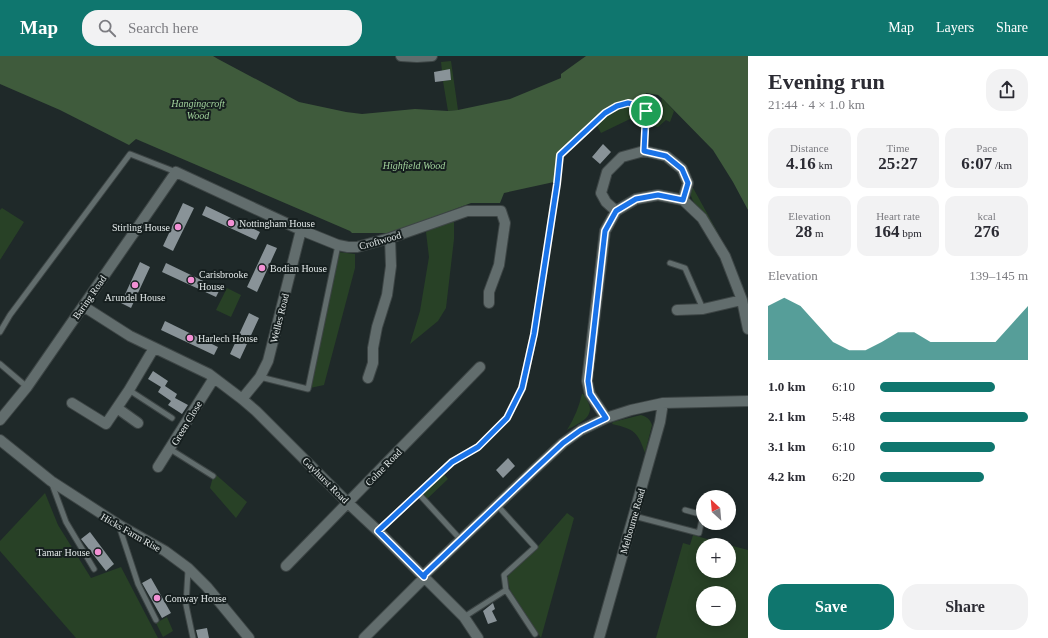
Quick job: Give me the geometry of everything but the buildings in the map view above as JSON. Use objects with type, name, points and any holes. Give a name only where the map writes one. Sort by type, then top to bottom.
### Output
[{"type":"street","points":[[401,56],[432,56]]},
{"type":"street","points":[[616,211],[606,202],[601,193],[607,172],[622,157],[644,151],[666,156],[682,169],[688,183],[683,200]]},
{"type":"street","name":"Croftwood","points":[[176,172],[302,230],[338,245],[348,247],[357,247],[390,238],[467,211],[501,211],[505,223],[499,265],[489,292],[489,303]]},
{"type":"street","name":"Baring Road","points":[[0,420],[27,387],[176,172]]},
{"type":"street","points":[[606,418],[590,394],[588,381],[605,231],[616,211],[636,199],[658,195],[683,200],[702,218],[725,256],[742,300],[748,329]]},
{"type":"street","name":"Welles Road","points":[[242,399],[260,377],[268,361],[302,230]]},
{"type":"street","points":[[368,378],[373,363],[373,348],[377,327],[387,295],[391,266],[390,238]]},
{"type":"street","points":[[677,310],[703,309],[742,300]]},
{"type":"street","name":"Gayhurst Road","points":[[83,306],[130,336],[209,374],[242,399],[256,411],[464,617],[478,638]]},
{"type":"street","points":[[72,403],[106,424],[154,348]]},
{"type":"street","name":"Colne Road","points":[[286,566],[480,367]]},
{"type":"street","name":"Green Close","points":[[158,467],[214,378]]},
{"type":"street","points":[[364,638],[422,580],[425,574],[563,443],[581,430],[606,418],[631,410],[663,403],[748,401]]},
{"type":"street","name":"Melbourne Road","points":[[599,638],[660,422],[663,403]]},
{"type":"street","points":[[117,408],[138,422]]},
{"type":"street","name":"Hicks Farm Rise","points":[[0,440],[51,481],[119,525],[165,551],[188,568],[207,587],[249,638]]},
{"type":"lane","points":[[378,531],[452,462],[478,447],[507,418],[522,388],[534,334],[560,155],[605,113],[617,106],[628,103],[642,106],[646,111],[644,151]]},
{"type":"lane","points":[[0,332],[10,315],[129,153],[176,172]]},
{"type":"lane","points":[[260,377],[308,389],[338,245]]},
{"type":"lane","points":[[670,263],[685,268],[703,309]]},
{"type":"lane","points":[[0,364],[27,387]]},
{"type":"lane","points":[[128,390],[172,418]]},
{"type":"lane","points":[[170,450],[213,476]]},
{"type":"lane","points":[[51,481],[66,522],[94,570]]},
{"type":"lane","points":[[418,493],[461,540]]},
{"type":"lane","points":[[498,505],[535,547],[504,575],[506,590],[535,634]]},
{"type":"lane","points":[[634,516],[699,533],[703,515],[685,510]]},
{"type":"lane","points":[[119,525],[138,584],[156,620]]},
{"type":"lane","points":[[188,568],[186,605],[193,638]]},
{"type":"lane","points":[[464,617],[506,590]]},
{"type":"green space","points":[[0,56],[213,56],[299,102],[362,114],[415,109],[448,111],[458,110],[510,99],[561,78],[561,74],[586,56],[748,56],[748,210],[713,150],[663,99],[658,95],[646,93],[642,103],[629,100],[618,102],[591,120],[557,157],[554,182],[504,193],[500,203],[471,203],[391,233],[352,233],[136,139],[129,145],[60,110],[0,84]]},
{"type":"green space","points":[[451,61],[458,110],[448,111],[443,81],[451,80],[450,70],[442,71],[441,62]]},
{"type":"green space","points":[[662,98],[674,111],[670,122],[666,120],[658,127],[647,125],[647,115],[651,115],[654,109],[660,111]]},
{"type":"green space","points":[[625,105],[640,108],[642,113],[641,123],[630,119],[601,133],[595,122],[607,112]]},
{"type":"green space","points":[[692,186],[719,235],[692,200]]},
{"type":"green space","points":[[2,208],[24,222],[0,260],[0,210]]},
{"type":"green space","points":[[454,219],[454,239],[446,308],[438,321],[410,344],[420,311],[429,257],[426,232]]},
{"type":"green space","points":[[338,252],[355,254],[355,268],[324,385],[310,388]]},
{"type":"green space","points":[[227,288],[241,295],[231,317],[216,310]]},
{"type":"green space","points":[[582,394],[589,403],[590,409],[588,416],[582,422],[567,430],[576,413]]},
{"type":"green space","points":[[641,415],[648,418],[652,425],[645,453],[640,440],[634,432],[612,424],[613,422]]},
{"type":"green space","points":[[214,473],[247,502],[236,518],[210,488]]},
{"type":"green space","points":[[444,474],[448,479],[427,499],[423,493]]},
{"type":"green space","points":[[45,493],[58,525],[91,578],[121,567],[158,638],[76,638],[0,551],[0,541]]},
{"type":"green space","points":[[567,513],[574,518],[541,638],[510,590],[507,577],[540,544]]},
{"type":"green space","points":[[693,535],[704,538],[696,538],[696,578],[736,578],[736,547],[748,550],[748,638],[656,638],[683,543],[690,545]]},
{"type":"green space","points":[[167,617],[173,631],[163,637],[156,623]]},
{"type":"place","name":"Nottingham House","points":[[231,223]]},
{"type":"place","name":"Stirling House","points":[[178,227]]},
{"type":"place","name":"Bodian House","points":[[262,268]]},
{"type":"place","name":"Carisbrooke House","points":[[191,280]]},
{"type":"place","name":"Arundel House","points":[[135,285]]},
{"type":"place","name":"Harlech House","points":[[190,338]]},
{"type":"place","name":"Tamar House","points":[[98,552]]},
{"type":"place","name":"Conway House","points":[[157,598]]},
{"type":"route","points":[[628,103],[642,106],[646,111],[644,151],[666,156],[682,169],[688,183],[683,200],[658,195],[636,199],[616,211],[605,231],[588,381],[590,394],[606,418],[581,430],[563,443],[425,574],[424,577],[378,531],[452,462],[478,447],[507,418],[522,388],[534,334],[560,155],[605,113],[617,106],[628,103]]},
{"type":"park label","name":"Hangingcroft Wood","points":[[198,108]]},
{"type":"park label","name":"Highfield Wood","points":[[414,165]]}]
